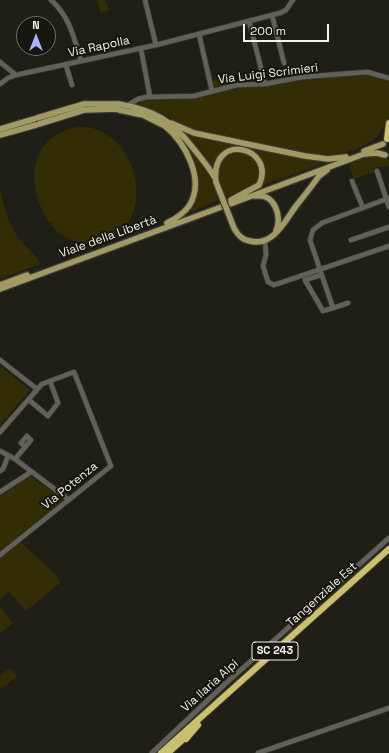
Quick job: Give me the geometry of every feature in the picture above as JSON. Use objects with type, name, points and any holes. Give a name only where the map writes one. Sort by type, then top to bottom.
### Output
[{"type":"highway","points":[[386,140],[389,123]]},
{"type":"highway","name":"Tangenziale Est","points":[[161,753],[389,549]]},
{"type":"highway","name":"Tangenziale Est","points":[[168,753],[389,554]]},
{"type":"highway","points":[[172,753],[198,725]]},
{"type":"main road","points":[[0,129],[84,110],[128,105],[194,134],[328,160],[346,157]]},
{"type":"main road","points":[[118,107],[154,116],[177,137],[189,155],[194,185],[193,196],[188,207],[167,223]]},
{"type":"main road","points":[[0,135],[37,121]]},
{"type":"main road","points":[[171,123],[181,132],[210,169],[234,228],[244,240],[253,242],[264,241],[271,238],[319,176],[328,170],[356,157]]},
{"type":"main road","points":[[164,125],[194,149]]},
{"type":"main road","points":[[386,140],[383,150],[387,157]]},
{"type":"main road","points":[[229,202],[386,140]]},
{"type":"main road","points":[[216,182],[216,164],[220,157],[229,151],[240,149],[248,151],[259,161],[262,172],[259,185],[229,202]]},
{"type":"main road","points":[[229,202],[356,157],[373,153],[387,157]]},
{"type":"main road","points":[[229,202],[259,196],[269,199],[277,210],[278,218],[276,229],[271,238]]},
{"type":"main road","name":"Viale della Libertà","points":[[0,285],[167,223],[223,204],[0,289]]},
{"type":"street","points":[[51,0],[59,7],[71,25],[81,61]]},
{"type":"street","points":[[146,0],[156,45]]},
{"type":"street","name":"Via Rapolla","points":[[0,84],[8,78],[16,75],[156,45],[272,15],[286,10],[293,0]]},
{"type":"street","points":[[272,15],[284,63]]},
{"type":"street","points":[[250,21],[265,84]]},
{"type":"street","points":[[199,34],[212,91]]},
{"type":"street","points":[[141,48],[150,96]]},
{"type":"street","points":[[0,62],[16,75]]},
{"type":"street","points":[[66,65],[72,85]]},
{"type":"street","name":"Via Luigi Scrimieri","points":[[128,105],[138,99],[150,96],[180,97],[237,85],[265,84],[302,77],[367,72],[389,78]]},
{"type":"street","points":[[376,171],[389,207]]},
{"type":"street","points":[[352,180],[363,208]]},
{"type":"street","points":[[333,308],[310,240],[313,230],[322,223],[387,199]]},
{"type":"street","points":[[351,240],[389,227]]},
{"type":"street","points":[[264,241],[266,255],[263,266],[270,284],[274,285],[320,272],[389,246]]},
{"type":"street","points":[[299,282],[320,272]]},
{"type":"street","points":[[305,280],[323,311],[348,303]]},
{"type":"street","points":[[0,360],[37,389]]},
{"type":"street","name":"Via Potenza","points":[[0,555],[112,466],[74,372],[50,381]]},
{"type":"street","points":[[0,432],[42,384],[50,381],[58,403],[48,416],[29,400]]},
{"type":"street","points":[[15,459],[25,447]]},
{"type":"street","points":[[0,452],[15,459],[30,472],[69,500]]},
{"type":"street","points":[[0,471],[3,469],[8,456]]},
{"type":"street","points":[[0,492],[30,472]]},
{"type":"street","name":"Via Ilaria Alpi","points":[[152,753],[226,684],[389,538]]},
{"type":"street","points":[[258,753],[389,708]]},
{"type":"shaded area","points":[[97,0],[105,0],[109,10],[101,13]]},
{"type":"shaded area","points":[[360,73],[389,80],[389,117],[379,134],[372,141],[354,150],[327,158],[190,130],[166,115],[136,103],[137,101],[150,99],[191,98],[241,86],[274,85],[307,78]]},
{"type":"shaded area","points":[[227,77],[229,85],[214,88],[212,81]]},
{"type":"shaded area","points":[[79,127],[101,132],[119,145],[130,163],[136,184],[135,206],[128,224],[112,238],[89,243],[78,242],[68,238],[51,225],[53,223],[51,221],[49,222],[41,208],[36,193],[34,178],[36,164],[41,151],[49,140],[62,132]]},
{"type":"shaded area","points":[[185,132],[190,135],[330,161],[260,186],[265,174],[264,163],[257,155],[248,150],[237,148],[226,150],[217,156],[213,168],[204,154]]},
{"type":"shaded area","points":[[182,140],[195,153],[205,167],[214,182],[221,199],[181,216],[188,210],[196,185]]},
{"type":"shaded area","points":[[237,152],[250,156],[257,162],[260,169],[260,176],[256,186],[227,197],[219,177],[221,163],[224,157]]},
{"type":"shaded area","points":[[381,155],[389,160],[389,166],[374,168],[375,172],[354,179],[349,164],[363,157]]},
{"type":"shaded area","points":[[0,187],[5,208],[13,228],[20,240],[37,258],[40,264],[0,279]]},
{"type":"shaded area","points":[[0,366],[30,390],[0,425]]},
{"type":"shaded area","points":[[30,476],[64,500],[0,551],[0,496]]},
{"type":"shaded area","points":[[21,542],[57,576],[60,583],[26,611],[9,592],[0,599],[0,559]]},
{"type":"shaded area","points":[[370,558],[372,560],[166,745],[155,753]]},
{"type":"shaded area","points":[[0,607],[13,623],[0,634]]},
{"type":"shaded area","points":[[10,668],[17,676],[0,690],[0,676]]}]
